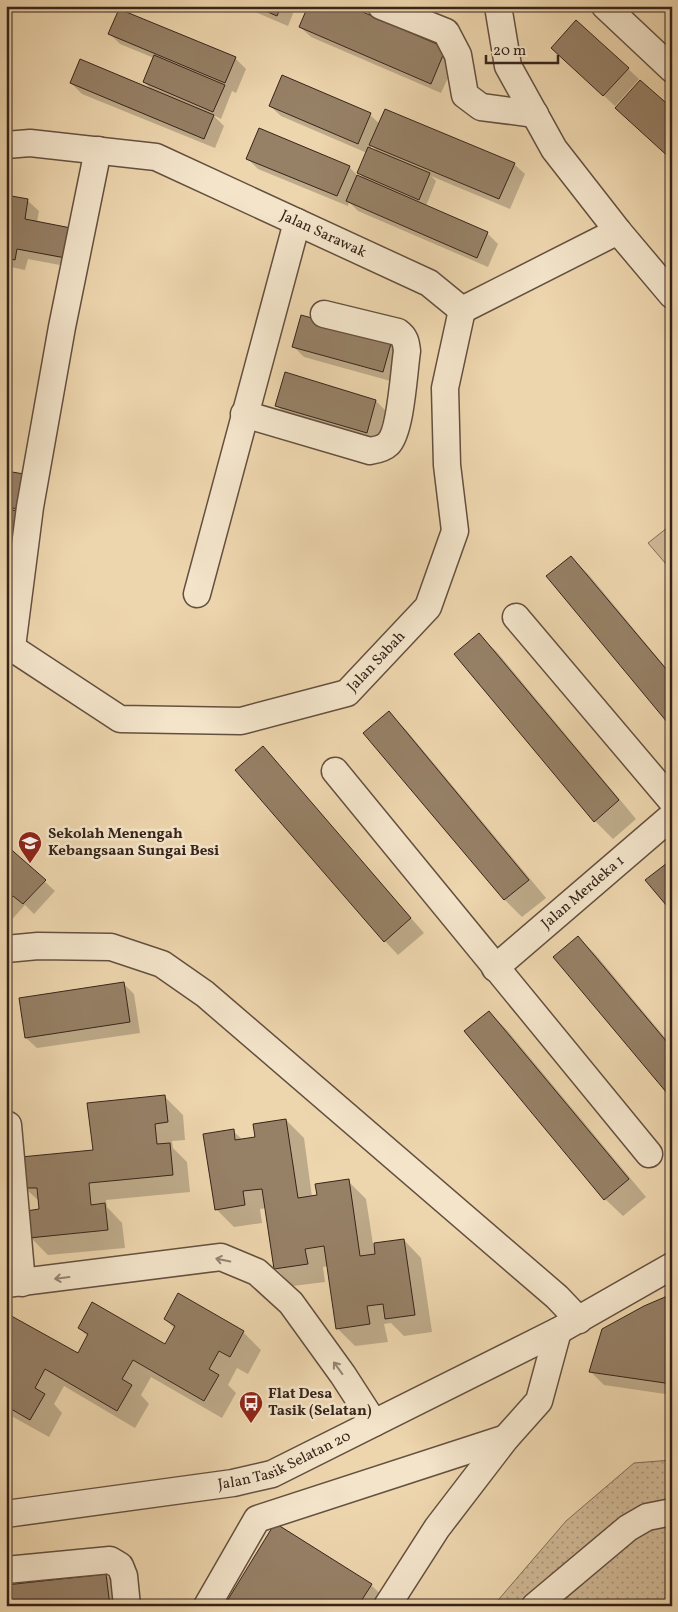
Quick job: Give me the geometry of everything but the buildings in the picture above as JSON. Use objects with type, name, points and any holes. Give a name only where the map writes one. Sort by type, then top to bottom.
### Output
[{"type":"street","points":[[381,6],[446,32],[458,55],[465,95],[481,107],[535,114]]},
{"type":"street","points":[[498,6],[508,66],[554,149],[672,296]]},
{"type":"street","points":[[605,6],[672,69]]},
{"type":"street","name":"Jalan Sarawak","points":[[6,145],[30,143],[156,157],[429,283],[462,310]]},
{"type":"street","points":[[9,646],[30,507],[62,327],[98,150]]},
{"type":"street","points":[[197,594],[297,222]]},
{"type":"street","points":[[462,310],[618,231]]},
{"type":"street","name":"Jalan Sabah","points":[[9,646],[120,719],[241,721],[347,693],[428,607],[455,531],[447,465],[445,388],[462,310]]},
{"type":"street","points":[[244,414],[370,452],[388,444],[393,438],[399,414],[407,351],[404,337],[398,332],[324,314]]},
{"type":"street","points":[[516,618],[672,801]]},
{"type":"street","points":[[334,771],[649,1154]]},
{"type":"street","name":"Jalan Merdeka 1","points":[[495,968],[672,816]]},
{"type":"street","points":[[6,948],[38,946],[111,947],[162,964],[212,1000],[557,1297],[568,1325],[539,1401],[506,1438],[437,1528],[387,1606]]},
{"type":"street","points":[[8,1125],[14,1283],[221,1257],[257,1272],[290,1303],[343,1375],[374,1424]]},
{"type":"street","name":"Jalan Tasik Selatan 20","points":[[6,1514],[233,1483],[266,1476],[374,1424],[568,1325],[672,1266]]},
{"type":"street","points":[[207,1606],[257,1519],[506,1438]]},
{"type":"street","points":[[535,1606],[628,1528],[647,1517],[672,1512]]},
{"type":"street","points":[[6,1570],[110,1560],[120,1566],[124,1576],[127,1606]]},
{"type":"shaded area","points":[[672,524],[672,571],[648,543]]},
{"type":"shaded area","points":[[672,1460],[672,1606],[493,1606],[566,1521],[634,1463]]},
{"type":"place","name":"Sekolah Menengah Kebangsaan Sungai Besi","points":[[30,864]]},
{"type":"place","name":"Flat Desa Tasik (Selatan)","points":[[251,1424]]}]
